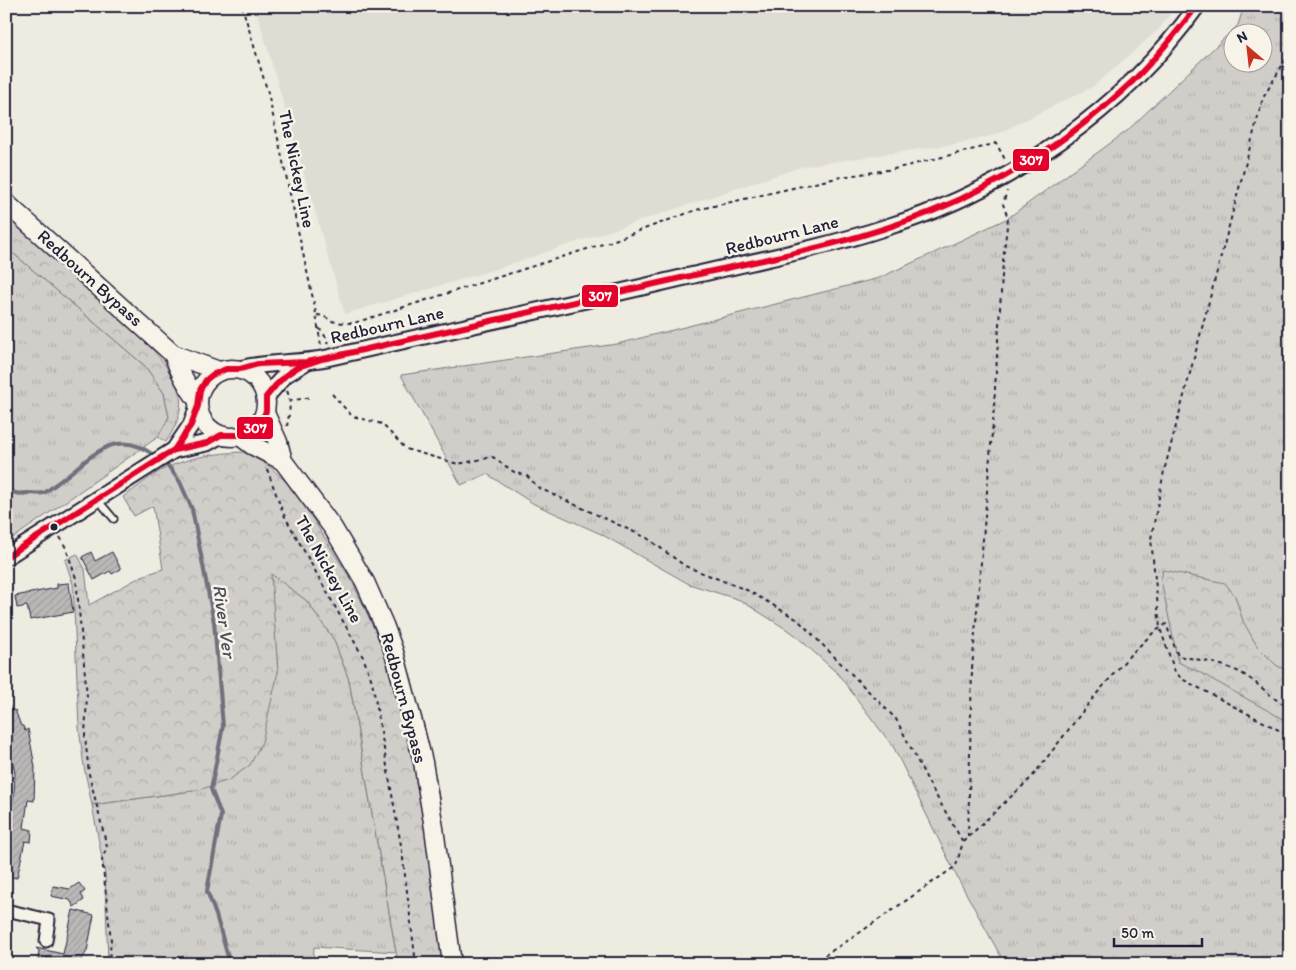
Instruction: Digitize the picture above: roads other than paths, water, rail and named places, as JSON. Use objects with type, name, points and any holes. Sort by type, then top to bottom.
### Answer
[{"type":"main road","name":"Redbourn Lane","points":[[240,369],[258,364],[306,362],[592,299],[839,241],[889,227],[932,212],[1012,173],[1073,133],[1143,71],[1168,44],[1197,6]]},
{"type":"main road","name":"Redbourn Bypass","points":[[6,203],[173,354],[219,371]]},
{"type":"main road","name":"Redbourn Bypass","points":[[173,354],[178,368],[198,403]]},
{"type":"main road","name":"Redbourn Lane","points":[[266,405],[285,375],[306,362]]},
{"type":"main road","points":[[168,453],[191,425],[200,390],[206,380],[219,371],[240,369],[256,378],[264,390],[266,405],[256,428],[240,436],[229,437],[207,427],[202,419],[198,403]]},
{"type":"main road","name":"Redbourn Bypass","points":[[266,405],[283,461],[344,546],[365,582],[394,652],[423,762],[434,828],[452,964]]},
{"type":"main road","points":[[6,557],[168,453],[207,443],[221,435]]},
{"type":"main road","name":"Redbourn Bypass","points":[[240,436],[252,445],[283,461]]},
{"type":"street","points":[[6,910],[49,920],[46,941]]},
{"type":"lane","points":[[97,498],[114,519]]},
{"type":"waterway","name":"River Ver","points":[[6,489],[17,493],[44,493],[91,456],[115,445],[127,444],[141,447],[156,457]]},
{"type":"waterway","name":"River Ver","points":[[163,462],[180,482],[192,509],[214,622],[223,726],[211,789],[221,815],[207,891],[230,964]]}]
